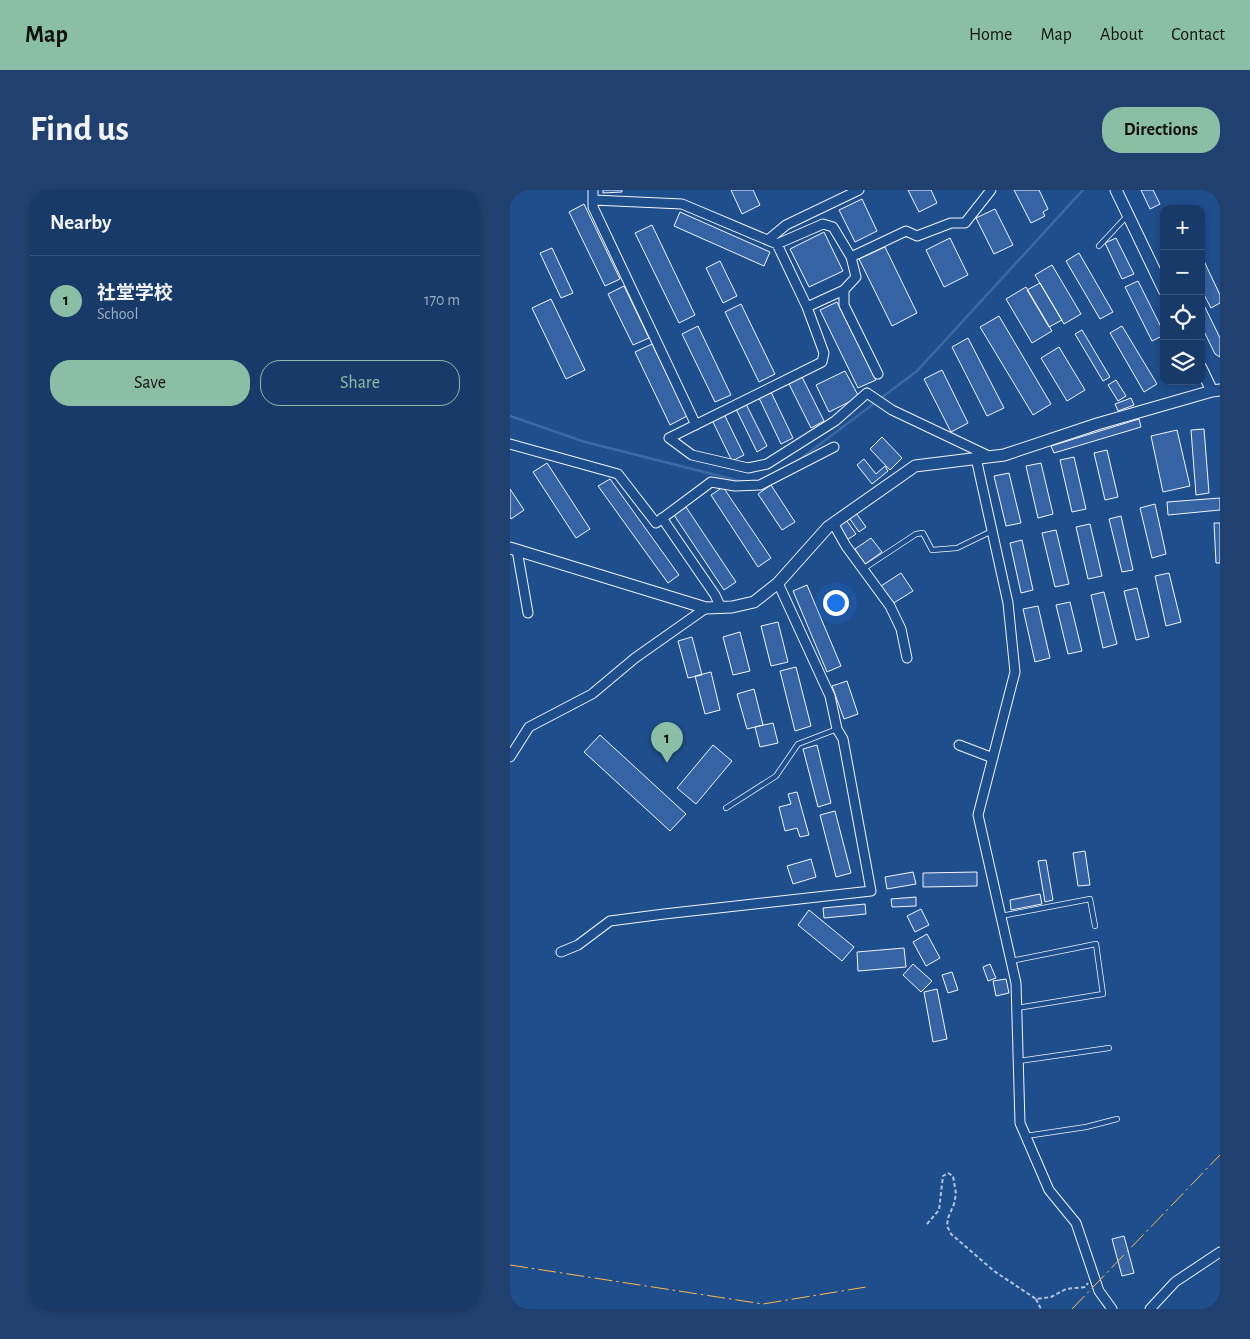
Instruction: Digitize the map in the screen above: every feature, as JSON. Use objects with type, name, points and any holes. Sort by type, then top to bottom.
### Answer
[{"type":"street","points":[[593,190],[593,207],[696,425]]},
{"type":"street","points":[[772,242],[786,225],[859,190]]},
{"type":"street","points":[[851,257],[906,230],[917,236],[951,223],[965,224],[991,190]]},
{"type":"street","points":[[1116,190],[1160,282]]},
{"type":"street","points":[[593,200],[682,204],[772,242],[807,307],[824,353],[822,362],[670,438],[692,455],[748,468],[767,464],[834,421],[867,393],[892,410],[991,457]]},
{"type":"street","points":[[772,242],[823,224],[834,226],[851,257],[856,277],[844,290],[807,307]]},
{"type":"street","points":[[844,290],[844,305],[878,374]]},
{"type":"street","points":[[513,549],[706,608],[732,607],[754,602],[778,583],[833,523],[915,466],[1004,455],[1097,424],[1216,391],[1205,374]]},
{"type":"street","points":[[510,444],[618,474],[656,523],[711,482],[735,486],[760,485],[834,447]]},
{"type":"street","points":[[976,458],[1008,604],[1015,672],[978,814],[1016,984],[1020,1123],[1048,1190],[1076,1223],[1099,1291],[1112,1309]]},
{"type":"street","points":[[662,518],[715,595],[721,608]]},
{"type":"street","points":[[833,523],[846,546],[890,606],[901,629],[907,658]]},
{"type":"street","points":[[513,549],[528,613]]},
{"type":"street","points":[[560,952],[578,944],[610,921],[871,891],[843,739],[837,729],[830,696],[778,583]]},
{"type":"street","points":[[510,757],[529,727],[592,694],[635,658],[706,608]]},
{"type":"street","points":[[959,745],[993,758]]},
{"type":"street","points":[[1150,1309],[1174,1282],[1220,1252]]},
{"type":"lane","points":[[1099,246],[1128,215]]},
{"type":"lane","points":[[863,569],[916,534],[923,533],[932,550],[956,548],[992,531]]},
{"type":"lane","points":[[726,808],[776,776],[798,744],[837,729]]},
{"type":"lane","points":[[1001,916],[1090,899],[1096,926]]},
{"type":"lane","points":[[1011,961],[1096,944],[1103,994],[1016,1008]]},
{"type":"lane","points":[[1018,1061],[1109,1048]]},
{"type":"lane","points":[[1026,1136],[1086,1127],[1117,1118]]},
{"type":"path","points":[[928,1224],[939,1210],[943,1176],[948,1174],[953,1176],[956,1194],[947,1226],[951,1234],[994,1271],[1036,1299],[1041,1309]]},
{"type":"path","points":[[1036,1299],[1051,1297],[1066,1289],[1085,1287],[1094,1276]]},
{"type":"building","points":[[603,190],[622,190],[622,192],[603,193]]},
{"type":"building","points":[[731,190],[753,190],[760,205],[742,214]]},
{"type":"building","points":[[908,190],[931,190],[937,203],[919,212]]},
{"type":"building","points":[[1014,190],[1039,190],[1048,209],[1043,212],[1045,216],[1031,223]]},
{"type":"building","points":[[1141,190],[1153,190],[1160,204],[1150,209]]},
{"type":"building","points":[[862,199],[877,231],[855,242],[839,210]]},
{"type":"building","points":[[584,204],[620,279],[605,286],[569,212]]},
{"type":"building","points":[[995,209],[1013,245],[994,254],[976,218]]},
{"type":"building","points":[[680,212],[770,252],[764,266],[674,226]]},
{"type":"building","points":[[652,225],[695,315],[679,323],[635,233]]},
{"type":"building","points":[[824,232],[843,271],[809,287],[790,249]]},
{"type":"building","points":[[950,238],[968,275],[944,287],[926,250]]},
{"type":"building","points":[[1116,238],[1134,274],[1122,279],[1105,243]]},
{"type":"building","points":[[885,247],[917,313],[892,326],[859,259]]},
{"type":"building","points":[[552,248],[573,293],[561,298],[540,253]]},
{"type":"building","points":[[1079,253],[1113,312],[1100,319],[1066,261]]},
{"type":"building","points":[[720,261],[737,296],[723,303],[706,268]]},
{"type":"building","points":[[1205,263],[1220,295],[1220,303],[1211,308],[1205,297]]},
{"type":"building","points":[[1052,265],[1081,314],[1064,324],[1035,275]]},
{"type":"building","points":[[1138,281],[1160,325],[1160,337],[1152,341],[1125,287]]},
{"type":"building","points":[[1040,283],[1062,320],[1049,327],[1027,290]]},
{"type":"building","points":[[624,286],[649,338],[633,345],[608,294]]},
{"type":"building","points":[[1026,287],[1052,331],[1032,343],[1006,299]]},
{"type":"building","points":[[551,299],[585,370],[566,379],[532,308]]},
{"type":"building","points":[[837,302],[876,380],[858,388],[820,310]]},
{"type":"building","points":[[741,304],[775,374],[759,382],[725,312]]},
{"type":"building","points":[[1205,307],[1220,338],[1220,357],[1215,354],[1205,333]]},
{"type":"building","points":[[999,316],[1051,404],[1033,415],[980,327]]},
{"type":"building","points":[[698,326],[731,395],[715,402],[682,334]]},
{"type":"building","points":[[1122,326],[1157,384],[1144,392],[1110,333]]},
{"type":"building","points":[[1082,330],[1110,377],[1103,381],[1075,334]]},
{"type":"building","points":[[968,338],[1004,408],[987,416],[952,347]]},
{"type":"building","points":[[652,344],[687,416],[670,425],[635,352]]},
{"type":"building","points":[[1059,347],[1085,390],[1067,401],[1041,358]]},
{"type":"building","points":[[942,370],[968,423],[951,432],[924,379]]},
{"type":"building","points":[[845,371],[859,397],[829,412],[816,385]]},
{"type":"building","points":[[802,377],[824,421],[811,428],[789,384]]},
{"type":"building","points":[[1116,380],[1126,396],[1118,401],[1108,385]]},
{"type":"building","points":[[771,392],[793,438],[781,444],[759,398]]},
{"type":"building","points":[[1131,398],[1134,405],[1118,411],[1115,404]]},
{"type":"building","points":[[746,404],[767,446],[757,452],[736,409]]},
{"type":"building","points":[[724,414],[744,455],[732,461],[712,420]]},
{"type":"building","points":[[1139,419],[1141,427],[1054,453],[1051,446]]},
{"type":"building","points":[[1204,429],[1209,493],[1196,495],[1191,430]]},
{"type":"building","points":[[1177,430],[1190,486],[1163,492],[1151,436]]},
{"type":"building","points":[[882,437],[902,458],[890,470],[870,449]]},
{"type":"building","points":[[1107,450],[1118,497],[1105,500],[1094,453]]},
{"type":"building","points":[[1074,457],[1086,509],[1072,512],[1060,460]]},
{"type":"building","points":[[864,459],[876,474],[885,466],[888,471],[872,484],[857,465]]},
{"type":"building","points":[[547,463],[590,529],[576,538],[533,472]]},
{"type":"building","points":[[1041,463],[1053,514],[1038,518],[1026,466]]},
{"type":"building","points":[[1009,473],[1021,523],[1006,526],[994,476]]},
{"type":"building","points":[[610,479],[679,575],[668,583],[598,486]]},
{"type":"building","points":[[771,485],[795,522],[782,530],[758,494]]},
{"type":"building","points":[[723,487],[771,558],[758,567],[711,495]]},
{"type":"building","points":[[510,489],[524,510],[511,519],[510,517]]},
{"type":"building","points":[[1220,498],[1220,510],[1168,515],[1167,502]]},
{"type":"building","points":[[1155,504],[1166,554],[1152,558],[1140,508]]},
{"type":"building","points":[[686,507],[736,582],[724,590],[674,515]]},
{"type":"building","points":[[854,510],[866,527],[859,532],[847,515]]},
{"type":"building","points":[[1121,516],[1133,570],[1122,572],[1109,519]]},
{"type":"building","points":[[844,517],[856,534],[847,540],[836,523]]},
{"type":"building","points":[[1214,523],[1220,523],[1220,563],[1216,563]]},
{"type":"building","points":[[1090,524],[1102,576],[1088,579],[1076,527]]},
{"type":"building","points":[[1056,530],[1069,584],[1055,587],[1042,533]]},
{"type":"building","points":[[871,538],[882,552],[865,564],[855,549]]},
{"type":"building","points":[[1022,540],[1033,590],[1021,593],[1010,543]]},
{"type":"building","points":[[901,573],[913,591],[892,604],[881,586]]},
{"type":"building","points":[[1169,573],[1181,622],[1166,626],[1155,576]]},
{"type":"building","points":[[807,585],[841,666],[827,672],[793,591]]},
{"type":"building","points":[[1137,588],[1149,637],[1136,640],[1124,591]]},
{"type":"building","points":[[1104,592],[1117,644],[1103,648],[1091,595]]},
{"type":"building","points":[[1070,602],[1082,651],[1068,654],[1056,605]]},
{"type":"building","points":[[1038,606],[1050,658],[1035,662],[1023,609]]},
{"type":"building","points":[[778,622],[788,662],[771,666],[761,626]]},
{"type":"building","points":[[740,632],[750,671],[733,675],[723,637]]},
{"type":"building","points":[[692,637],[702,675],[688,678],[678,641]]},
{"type":"building","points":[[796,667],[811,726],[795,731],[780,671]]},
{"type":"building","points":[[711,672],[720,710],[705,714],[695,676]]},
{"type":"building","points":[[847,681],[858,714],[844,719],[832,686]]},
{"type":"building","points":[[754,689],[763,725],[747,729],[737,694]]},
{"type":"building","points":[[773,723],[778,743],[760,747],[755,727]]},
{"type":"building","points":[[600,735],[686,814],[670,831],[584,752]]},
{"type":"building","points":[[713,745],[732,761],[696,804],[677,788]]},
{"type":"building","points":[[817,745],[831,803],[818,807],[803,749]]},
{"type":"building","points":[[797,792],[809,835],[800,837],[797,828],[785,831],[779,807],[791,804],[788,794]]},
{"type":"building","points":[[835,811],[851,873],[836,877],[820,815]]},
{"type":"building","points":[[1085,851],[1090,885],[1078,886],[1073,853]]},
{"type":"building","points":[[811,859],[816,877],[793,884],[787,866]]},
{"type":"building","points":[[1046,860],[1053,900],[1045,902],[1038,861]]},
{"type":"building","points":[[913,872],[916,884],[887,889],[885,877]]},
{"type":"building","points":[[977,872],[977,886],[923,887],[923,873]]},
{"type":"building","points":[[1040,894],[1042,904],[1011,910],[1010,900]]},
{"type":"building","points":[[916,897],[916,906],[892,907],[891,899]]},
{"type":"building","points":[[865,904],[866,914],[824,918],[823,908]]},
{"type":"building","points":[[921,909],[929,925],[915,932],[907,916]]},
{"type":"building","points":[[809,910],[854,947],[842,961],[798,925]]},
{"type":"building","points":[[927,934],[940,958],[926,966],[913,942]]},
{"type":"building","points":[[904,948],[906,967],[858,971],[857,952]]},
{"type":"building","points":[[913,964],[932,981],[921,992],[903,975]]},
{"type":"building","points":[[990,964],[996,978],[988,981],[983,967]]},
{"type":"building","points":[[952,972],[958,990],[948,993],[942,975]]},
{"type":"building","points":[[1006,979],[1009,993],[996,996],[993,981]]},
{"type":"building","points":[[937,989],[947,1039],[933,1042],[924,992]]},
{"type":"building","points":[[1124,1236],[1134,1273],[1122,1276],[1112,1239]]},
{"type":"waterway","points":[[881,398],[917,371],[1083,190]]},
{"type":"waterway","points":[[795,463],[876,402]]},
{"type":"waterway","points":[[510,416],[585,442],[744,482]]},
{"type":"power","points":[[1072,1309],[1220,1155]]},
{"type":"power","points":[[510,1265],[763,1304],[866,1287]]},
{"type":"place","name":"社堂学校","points":[[667,763]]}]
